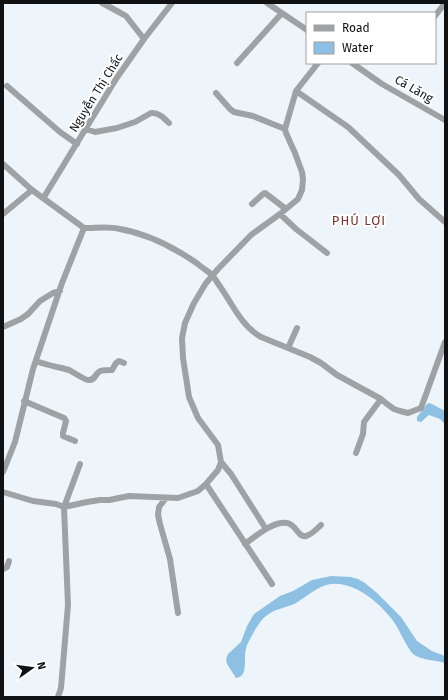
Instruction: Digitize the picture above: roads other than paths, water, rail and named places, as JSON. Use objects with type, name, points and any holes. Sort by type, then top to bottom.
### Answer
[{"type":"street","points":[[102,3],[126,16],[144,39]]},
{"type":"street","name":"Nguyễn Thị Chấc","points":[[44,197],[116,79],[172,3]]},
{"type":"street","points":[[267,3],[306,29]]},
{"type":"street","points":[[436,15],[445,3]]},
{"type":"street","points":[[237,63],[282,13]]},
{"type":"street","points":[[266,529],[231,474],[221,462],[218,446],[198,418],[188,397],[182,338],[185,322],[194,303],[212,275],[251,235],[298,199],[302,190],[303,179],[299,164],[285,129],[296,91],[317,64]]},
{"type":"street","name":"Cá Lăng","points":[[353,64],[382,84],[445,120]]},
{"type":"street","points":[[7,86],[60,132],[77,144]]},
{"type":"street","points":[[296,91],[348,127],[399,175],[419,199],[445,222]]},
{"type":"street","points":[[216,93],[234,112],[253,116],[285,129]]},
{"type":"street","points":[[86,129],[95,132],[117,128],[135,122],[151,113],[159,115],[169,123]]},
{"type":"street","points":[[3,164],[32,190],[44,197],[84,228],[119,228],[138,233],[150,237],[186,257],[212,275],[237,314],[255,333],[261,337],[310,357],[337,375],[400,411],[408,413],[421,408],[445,342]]},
{"type":"street","points":[[3,214],[32,190]]},
{"type":"street","points":[[252,204],[265,193],[286,208]]},
{"type":"street","points":[[280,214],[296,229],[327,253]]},
{"type":"street","points":[[3,472],[15,442],[24,401],[36,361],[84,228]]},
{"type":"street","points":[[3,327],[21,319],[40,301],[53,293],[60,291]]},
{"type":"street","points":[[288,348],[297,328]]},
{"type":"street","points":[[36,361],[68,370],[82,376],[86,380],[95,378],[100,371],[112,370],[119,360],[124,363]]},
{"type":"street","points":[[356,453],[363,434],[364,422],[380,399]]},
{"type":"street","points":[[24,401],[64,418],[66,421],[63,436],[75,441]]},
{"type":"street","points":[[3,492],[33,501],[56,504],[64,507],[129,496],[178,498],[198,491],[218,470],[221,462]]},
{"type":"street","points":[[58,697],[61,688],[68,605],[64,507],[80,464]]},
{"type":"street","points":[[206,484],[272,584]]},
{"type":"street","points":[[166,498],[159,507],[158,514],[170,559],[178,614]]},
{"type":"street","points":[[245,544],[274,525],[287,522],[292,524],[304,537],[322,526]]},
{"type":"street","points":[[3,569],[9,561]]},
{"type":"water","points":[[429,403],[445,411],[445,424],[440,419],[429,415],[421,422],[417,421],[417,417]]},
{"type":"water","points":[[331,576],[351,577],[365,583],[401,617],[417,641],[432,651],[445,656],[445,663],[424,659],[413,654],[396,625],[375,601],[356,589],[346,585],[336,584],[326,585],[294,604],[272,612],[265,617],[256,628],[247,644],[244,671],[240,677],[236,678],[227,664],[226,659],[228,654],[241,642],[247,626],[254,614],[280,596],[293,591],[312,580]]},
{"type":"district","name":"PHÚ LỢI","points":[[359,220]]}]
